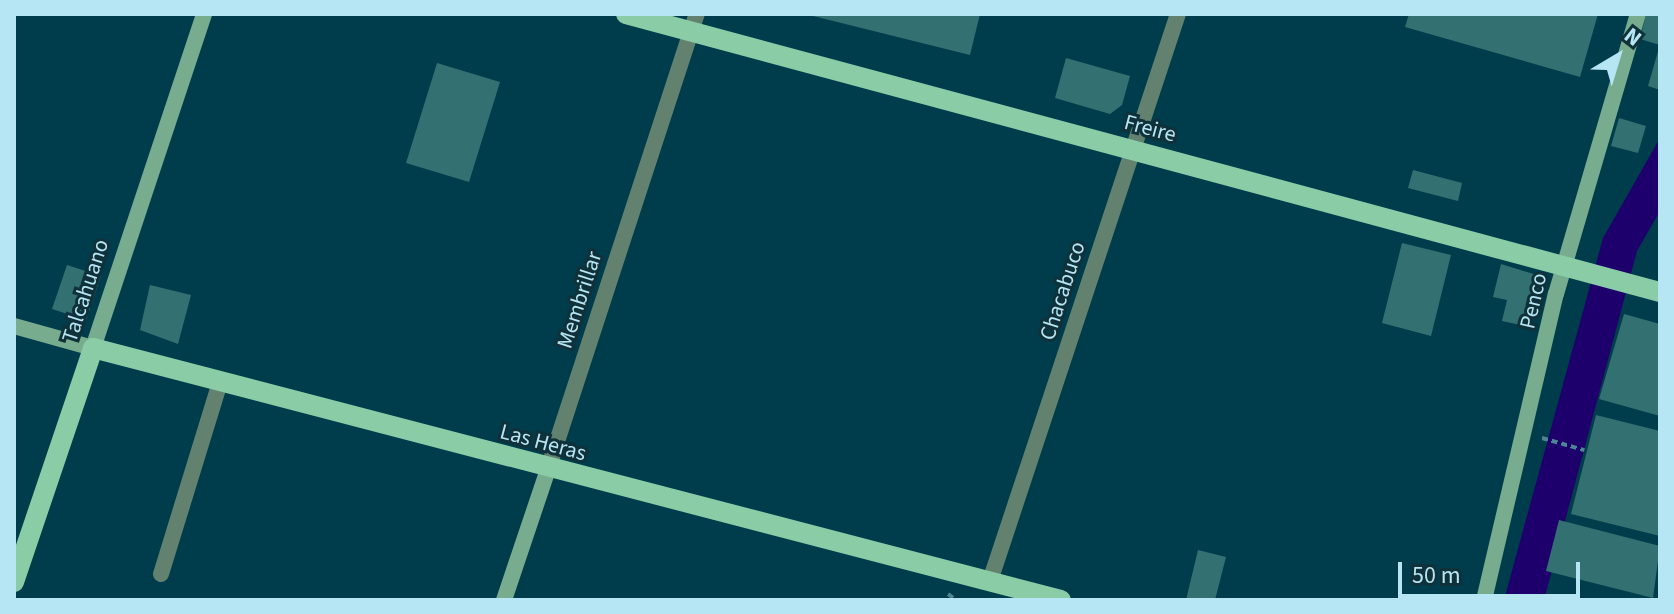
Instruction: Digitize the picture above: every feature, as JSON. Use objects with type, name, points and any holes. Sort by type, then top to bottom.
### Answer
[{"type":"main road","name":"Talcahuano","points":[[14,582],[204,14]]},
{"type":"main road","name":"Freire","points":[[626,14],[694,23],[1133,150],[1660,292]]},
{"type":"main road","name":"Penco","points":[[1484,600],[1528,434],[1564,267],[1638,14]]},
{"type":"main road","name":"Las Heras","points":[[14,326],[548,469],[1061,600]]},
{"type":"main road","name":"Membrillar","points":[[504,600],[548,469]]},
{"type":"street","name":"Chacabuco","points":[[990,581],[1178,14]]},
{"type":"street","name":"Membrillar","points":[[548,469],[694,23]]},
{"type":"street","points":[[161,574],[220,382]]},
{"type":"path","points":[[1528,434],[1584,450]]},
{"type":"shaded area","points":[[1660,138],[1660,211],[1637,251],[1544,600],[1504,600],[1603,238]]},
{"type":"building","points":[[805,14],[980,14],[970,55]]},
{"type":"building","points":[[1409,14],[1598,14],[1580,77],[1405,27]]},
{"type":"building","points":[[1646,14],[1660,14],[1660,45],[1640,39]]},
{"type":"building","points":[[1660,48],[1660,90],[1648,86]]},
{"type":"building","points":[[1066,58],[1130,76],[1122,105],[1110,114],[1055,98]]},
{"type":"building","points":[[437,63],[500,82],[469,182],[406,163]]},
{"type":"building","points":[[1619,118],[1646,126],[1638,153],[1611,146]]},
{"type":"building","points":[[1413,170],[1462,183],[1458,201],[1408,188]]},
{"type":"building","points":[[1402,243],[1451,255],[1431,336],[1382,323]]},
{"type":"building","points":[[1501,264],[1540,276],[1530,327],[1502,321],[1507,300],[1493,297]]},
{"type":"building","points":[[67,265],[101,276],[86,320],[52,309]]},
{"type":"building","points":[[150,285],[191,295],[178,344],[140,330]]},
{"type":"building","points":[[1624,314],[1660,324],[1660,416],[1599,399]]},
{"type":"building","points":[[1596,415],[1660,431],[1660,536],[1571,514]]},
{"type":"building","points":[[1559,520],[1660,546],[1653,598],[1546,571]]},
{"type":"building","points":[[1198,550],[1226,557],[1215,600],[1186,600]]}]
